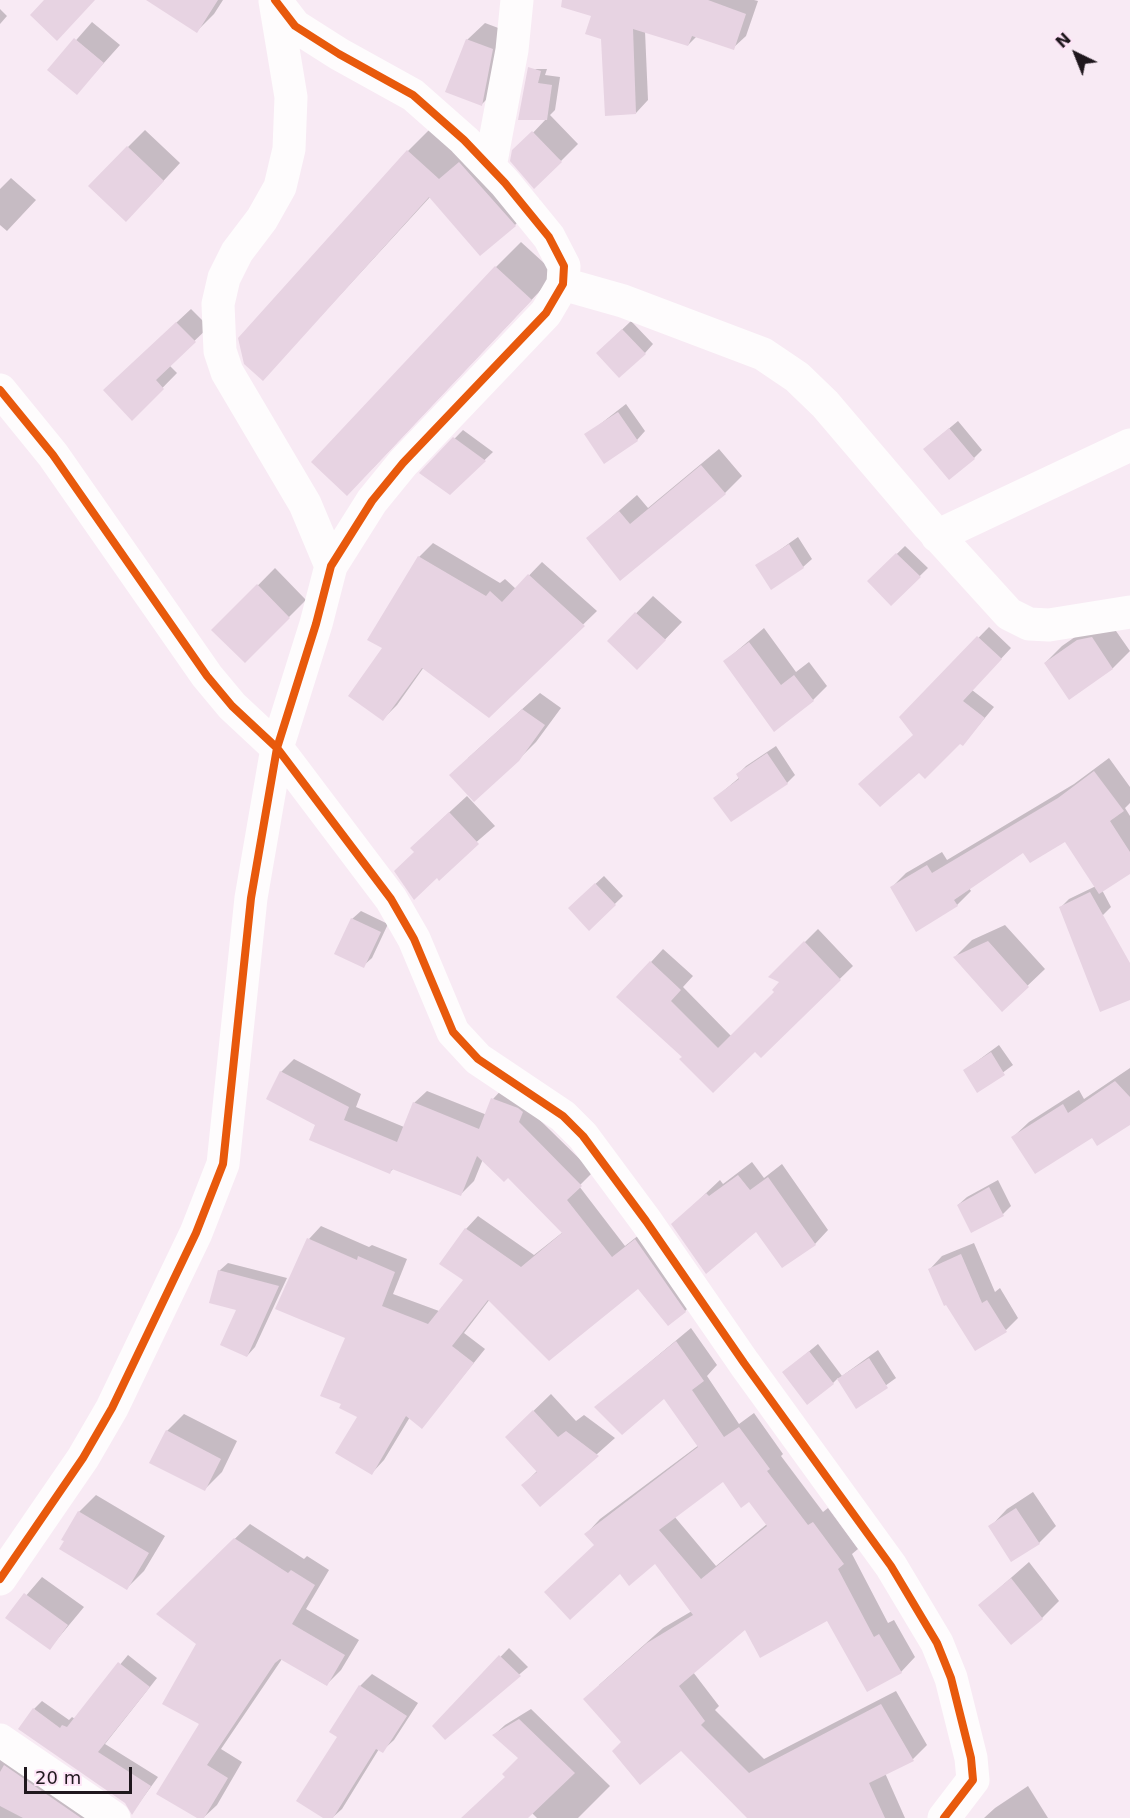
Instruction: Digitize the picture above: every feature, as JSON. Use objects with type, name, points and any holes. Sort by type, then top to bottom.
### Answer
[{"type":"street","points":[[490,167],[512,50],[517,0]]},
{"type":"street","points":[[0,1580],[83,1458],[112,1408],[196,1233],[223,1164],[251,898],[277,748],[316,624],[331,566],[372,501],[403,463],[546,313],[563,284],[564,266],[549,237],[464,140],[413,95],[339,54],[295,26],[275,1]]},
{"type":"street","points":[[275,1],[291,97],[289,149],[280,188],[262,219],[237,252],[224,278],[218,304],[220,351],[227,372],[305,504],[331,566]]},
{"type":"street","points":[[563,284],[623,301],[763,354],[797,376],[825,404],[937,536],[1009,614],[1029,624],[1049,626],[1130,612]]},
{"type":"street","points":[[0,390],[53,455],[207,676],[232,706],[277,748],[390,899],[414,939],[453,1032],[478,1059],[563,1116],[583,1136],[891,1566],[940,1652],[951,1678],[971,1758],[973,1780],[944,1818]]},
{"type":"street","points":[[937,536],[1130,445]]},
{"type":"street","points":[[0,1740],[114,1818]]},
{"type":"building","points":[[44,0],[95,0],[57,41],[30,15]]},
{"type":"building","points":[[146,0],[218,0],[197,33]]},
{"type":"building","points":[[562,0],[708,0],[746,14],[734,50],[692,36],[688,46],[633,29],[636,114],[605,116],[601,39],[585,34],[591,16],[561,7]]},
{"type":"building","points":[[74,38],[104,63],[77,95],[47,70]]},
{"type":"building","points":[[466,39],[493,49],[482,106],[445,92]]},
{"type":"building","points":[[528,67],[541,71],[538,83],[552,85],[547,120],[518,120]]},
{"type":"building","points":[[532,131],[562,162],[534,189],[510,161],[512,150]]},
{"type":"building","points":[[127,146],[164,181],[126,222],[88,186]]},
{"type":"building","points":[[407,150],[439,179],[459,162],[516,226],[480,256],[429,197],[263,381],[244,364],[238,338]]},
{"type":"building","points":[[495,266],[532,300],[347,496],[311,462]]},
{"type":"building","points":[[176,322],[196,342],[156,380],[164,389],[132,421],[103,390]]},
{"type":"building","points":[[622,329],[646,354],[619,378],[596,353]]},
{"type":"building","points":[[618,412],[638,441],[604,464],[584,434]]},
{"type":"building","points":[[949,428],[975,459],[949,480],[923,449]]},
{"type":"building","points":[[453,437],[486,461],[450,495],[419,473]]},
{"type":"building","points":[[701,465],[726,494],[620,581],[586,538],[619,511],[630,524]]},
{"type":"building","points":[[789,544],[804,568],[771,590],[755,565]]},
{"type":"building","points":[[896,553],[921,577],[891,606],[867,581]]},
{"type":"building","points":[[418,556],[486,596],[490,591],[502,602],[528,574],[585,626],[489,718],[422,668],[383,721],[348,696],[382,648],[367,640]]},
{"type":"building","points":[[257,584],[290,618],[245,663],[211,630]]},
{"type":"building","points":[[635,612],[666,640],[637,670],[607,641]]},
{"type":"building","points":[[977,636],[1002,659],[963,701],[985,718],[963,746],[960,744],[925,779],[919,773],[880,807],[858,784],[913,735],[899,717]]},
{"type":"building","points":[[1092,637],[1113,669],[1069,700],[1044,663],[1077,640]]},
{"type":"building","points":[[749,642],[781,685],[794,675],[814,701],[774,732],[723,661]]},
{"type":"building","points":[[522,709],[545,725],[519,761],[474,802],[449,775]]},
{"type":"building","points":[[767,753],[788,784],[731,822],[713,798],[739,779],[736,774]]},
{"type":"building","points":[[1094,771],[1124,811],[1110,821],[1130,852],[1130,874],[1099,894],[1065,842],[1030,863],[1023,853],[954,900],[958,906],[916,932],[890,887],[927,865],[932,873],[1058,798]]},
{"type":"building","points":[[449,812],[479,844],[439,881],[437,878],[414,900],[394,871],[414,852],[410,848]]},
{"type":"building","points":[[595,883],[616,905],[589,931],[568,908]]},
{"type":"building","points":[[1090,892],[1130,963],[1130,1000],[1100,1012],[1059,907]]},
{"type":"building","points":[[351,918],[381,932],[364,968],[334,954]]},
{"type":"building","points":[[804,941],[841,980],[761,1058],[755,1052],[713,1093],[679,1059],[682,1057],[616,997],[650,961],[681,990],[671,1001],[718,1048],[774,992],[772,990],[779,982],[768,977]]},
{"type":"building","points":[[988,941],[1029,987],[1002,1012],[953,957]]},
{"type":"building","points":[[991,1052],[1005,1075],[977,1093],[963,1070]]},
{"type":"building","points":[[280,1071],[349,1107],[344,1120],[397,1142],[413,1102],[479,1129],[491,1098],[518,1108],[523,1112],[519,1122],[582,1186],[567,1200],[612,1257],[635,1239],[686,1312],[668,1326],[638,1289],[549,1361],[488,1300],[452,1346],[474,1363],[422,1429],[406,1416],[372,1475],[335,1453],[357,1417],[339,1408],[341,1404],[320,1396],[345,1338],[275,1309],[307,1238],[357,1260],[358,1256],[395,1272],[382,1306],[428,1324],[463,1280],[439,1264],[465,1228],[521,1267],[562,1233],[508,1178],[504,1182],[477,1156],[461,1196],[392,1169],[390,1174],[309,1140],[315,1125],[266,1099]]},
{"type":"building","points":[[1115,1081],[1130,1097],[1130,1125],[1097,1146],[1092,1138],[1035,1174],[1011,1137],[1063,1104],[1068,1113]]},
{"type":"building","points":[[738,1175],[750,1190],[768,1177],[816,1245],[782,1268],[756,1232],[706,1274],[671,1224],[706,1193],[709,1196]]},
{"type":"building","points":[[989,1187],[1004,1216],[971,1233],[957,1205]]},
{"type":"building","points":[[961,1254],[982,1303],[987,1300],[1007,1332],[975,1351],[946,1305],[944,1306],[928,1269]]},
{"type":"building","points":[[218,1270],[279,1286],[247,1357],[220,1345],[236,1310],[209,1303]]},
{"type":"building","points":[[676,1341],[704,1381],[692,1390],[724,1437],[739,1427],[770,1469],[767,1471],[808,1525],[813,1522],[844,1564],[838,1569],[874,1637],[879,1634],[902,1673],[867,1692],[827,1621],[760,1658],[745,1630],[679,1686],[705,1721],[701,1725],[749,1773],[881,1704],[914,1761],[869,1783],[885,1818],[747,1818],[681,1751],[640,1785],[612,1751],[621,1742],[583,1699],[647,1643],[693,1615],[655,1564],[629,1586],[620,1574],[570,1620],[544,1592],[594,1545],[584,1534],[698,1447],[664,1399],[622,1435],[594,1407]],"holes":[[[723,1482],[741,1508],[749,1502],[767,1526],[701,1579],[659,1530]]]},
{"type":"building","points":[[809,1351],[834,1384],[807,1405],[782,1372]]},
{"type":"building","points":[[869,1358],[888,1388],[856,1409],[837,1379]]},
{"type":"building","points":[[533,1410],[558,1437],[566,1431],[599,1456],[540,1507],[521,1485],[537,1472],[505,1437]]},
{"type":"building","points":[[166,1430],[221,1459],[205,1491],[149,1463]]},
{"type":"building","points":[[1016,1508],[1040,1544],[1011,1562],[988,1526]]},
{"type":"building","points":[[78,1511],[149,1553],[127,1590],[59,1549],[64,1541],[61,1540]]},
{"type":"building","points":[[234,1538],[288,1573],[291,1570],[315,1585],[292,1624],[345,1655],[327,1686],[280,1659],[275,1663],[207,1765],[228,1778],[204,1818],[197,1818],[156,1794],[199,1724],[162,1704],[196,1644],[156,1614]]},
{"type":"building","points":[[1011,1578],[1043,1619],[1011,1645],[978,1605]]},
{"type":"building","points":[[24,1593],[68,1625],[50,1650],[5,1618]]},
{"type":"building","points":[[499,1655],[521,1676],[445,1740],[432,1726]]},
{"type":"building","points":[[118,1662],[150,1687],[98,1752],[151,1786],[132,1815],[125,1803],[18,1729],[33,1708],[60,1728],[62,1725],[67,1727]]},
{"type":"building","points":[[359,1685],[407,1716],[383,1753],[376,1749],[333,1818],[323,1818],[296,1801],[337,1737],[329,1732]]},
{"type":"building","points":[[519,1719],[575,1773],[528,1818],[461,1818],[505,1777],[502,1774],[518,1758],[492,1735]]},
{"type":"building","points":[[4,1765],[81,1818],[23,1818],[0,1806],[0,1772]]},
{"type":"cycle path","points":[[0,1579],[83,1458],[112,1408],[196,1233],[223,1164],[251,898],[277,748],[316,624],[331,566],[372,501],[403,463],[546,313],[563,284],[564,266],[549,237],[505,183],[464,140],[413,95],[339,54],[295,26],[275,0]]},
{"type":"cycle path","points":[[0,390],[53,455],[207,676],[232,706],[277,748],[391,899],[414,939],[453,1032],[478,1059],[563,1116],[583,1136],[891,1566],[937,1643],[951,1678],[971,1758],[973,1780],[944,1818]]}]
